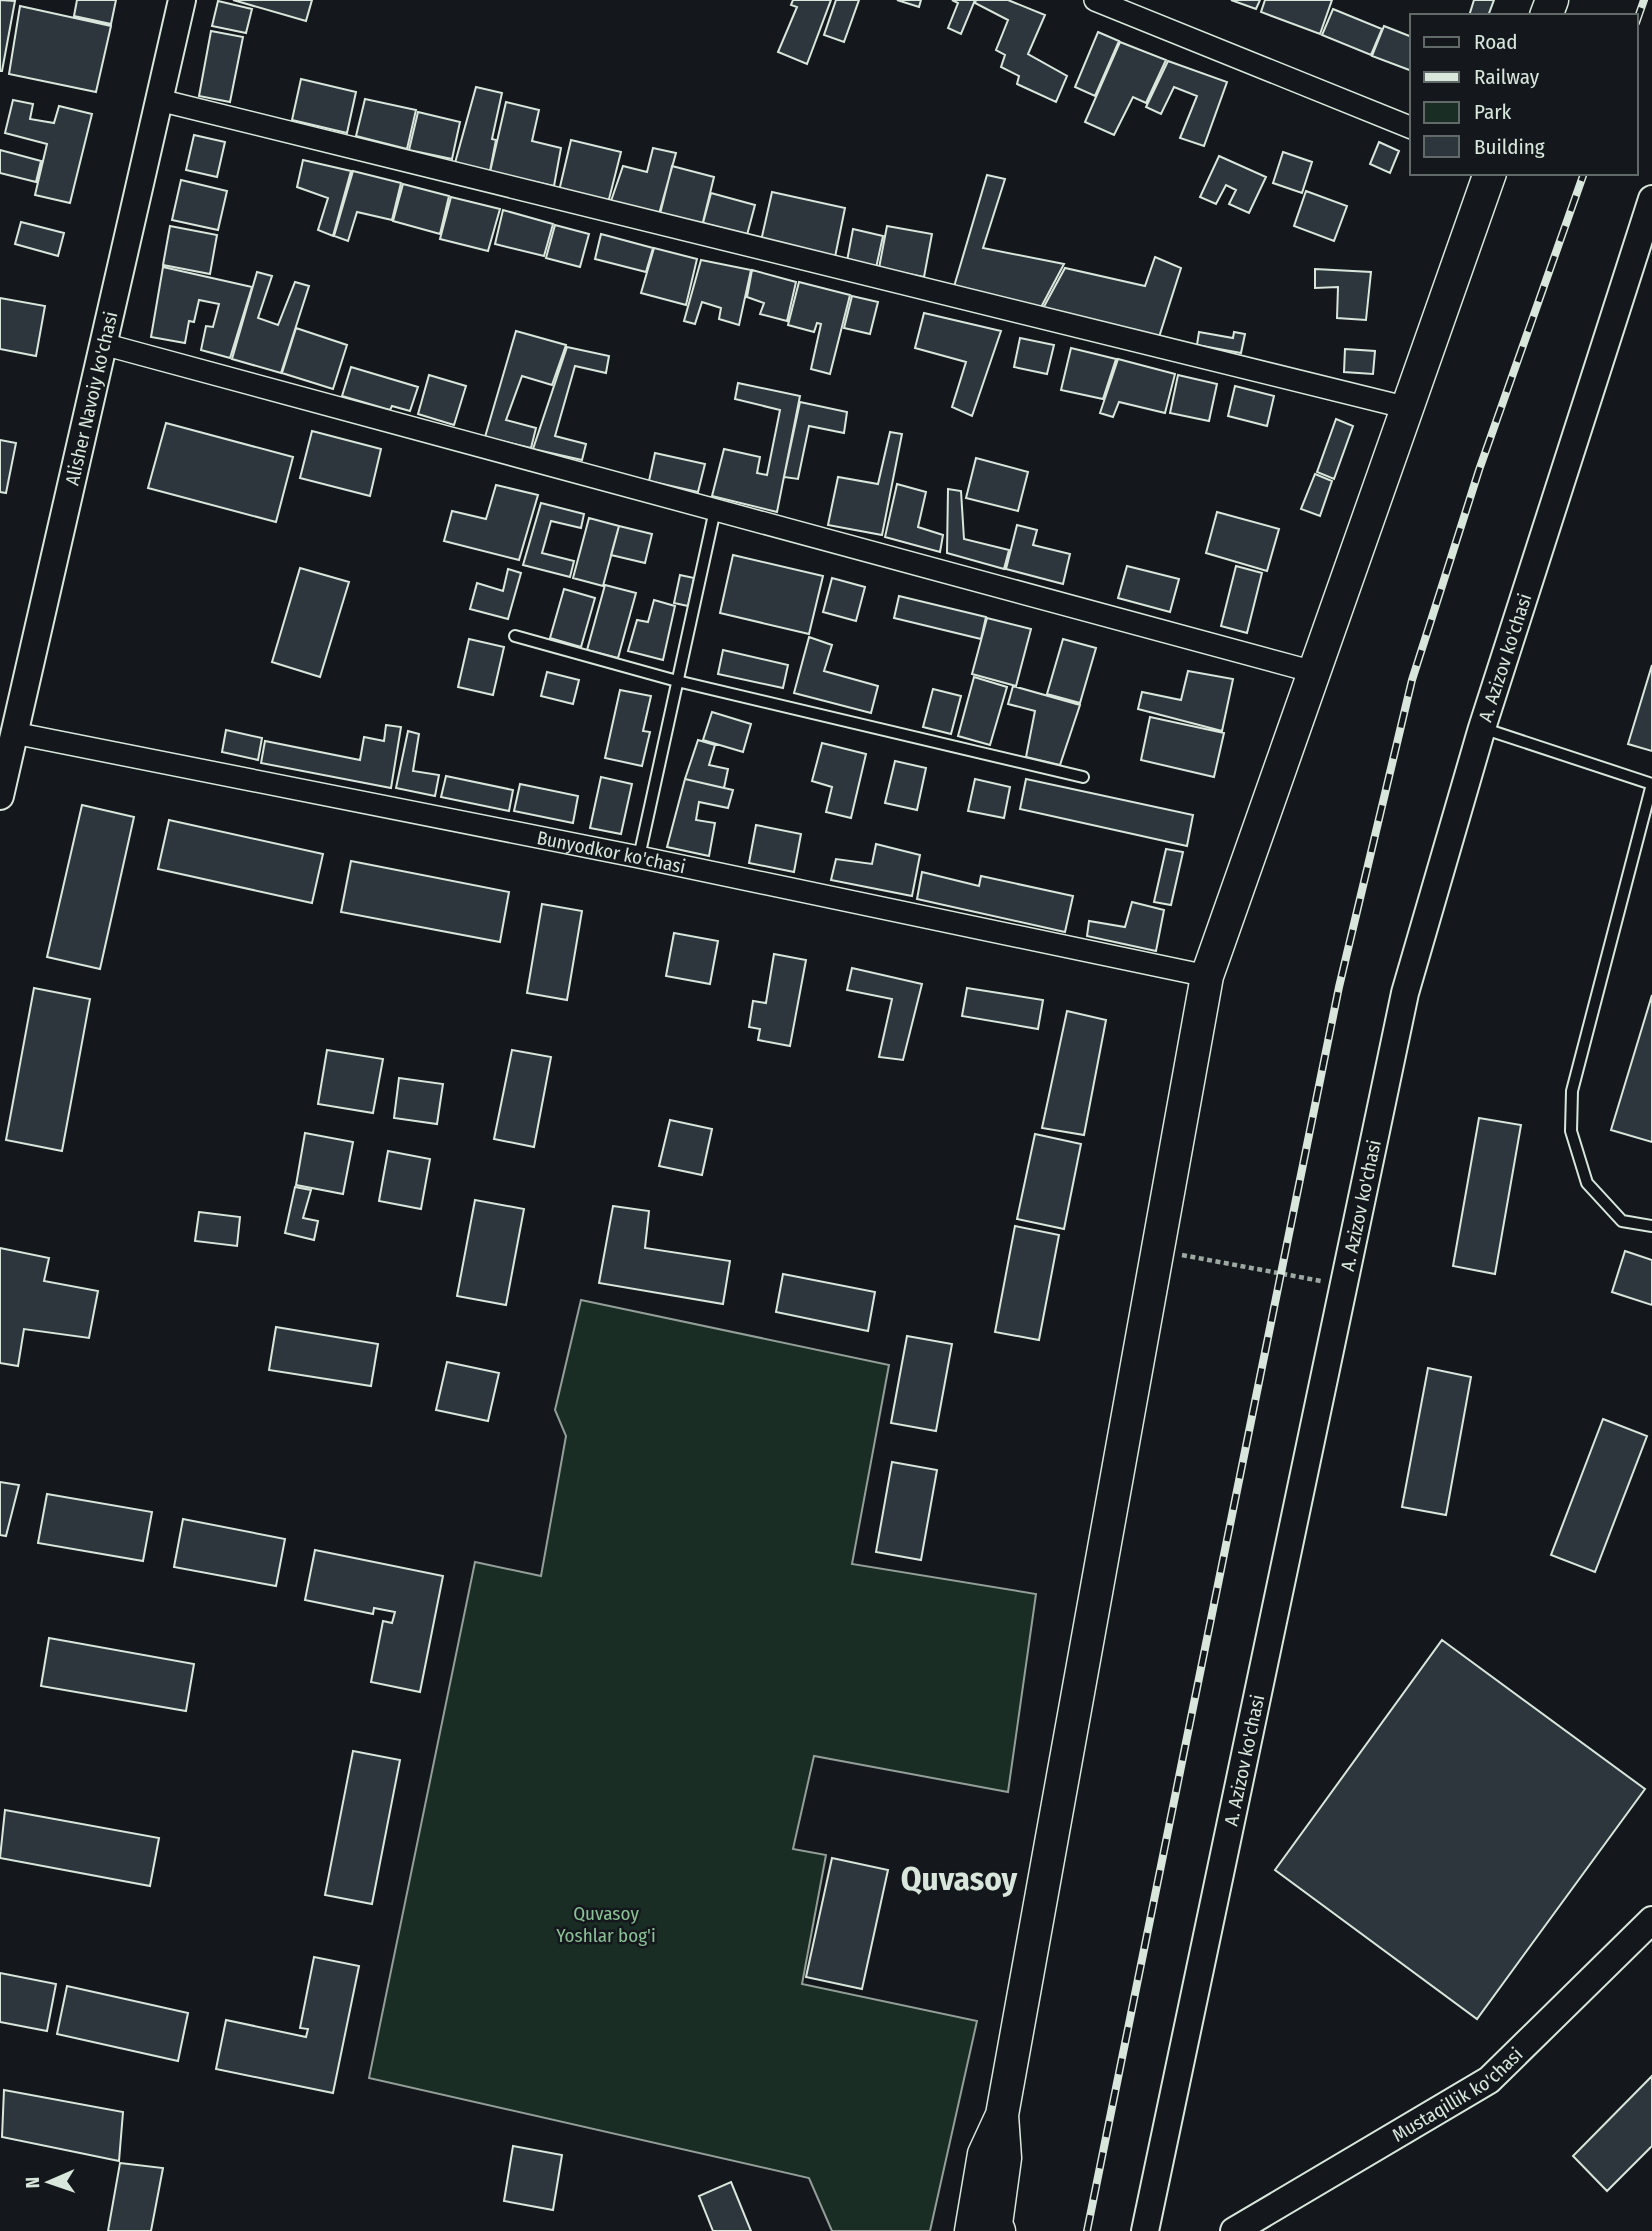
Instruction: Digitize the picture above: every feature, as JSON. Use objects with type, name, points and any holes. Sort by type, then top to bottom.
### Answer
[{"type":"main road","points":[[999,2231],[996,2224],[1005,2158],[1002,2115],[1207,976],[1489,175]]},
{"type":"main road","points":[[971,2231],[984,2154],[1002,2115]]},
{"type":"street","name":"Alisher Navoiy ko'chasi","points":[[0,796],[182,0]]},
{"type":"street","points":[[1095,0],[1410,127]]},
{"type":"street","points":[[159,100],[1408,408]]},
{"type":"street","name":"A. Azizov ko'chasi","points":[[1145,2231],[1405,993],[1482,728],[1652,199]]},
{"type":"street","points":[[103,344],[1314,672]]},
{"type":"street","name":"Bunyodkor ko'chasi","points":[[14,733],[639,857],[1207,976]]},
{"type":"street","name":"Mustaqillik ko'chasi","points":[[1234,2231],[1489,2080],[1652,1920]]},
{"type":"lane","points":[[639,857],[715,510]]},
{"type":"lane","points":[[515,636],[677,681],[1083,777]]},
{"type":"lane","points":[[1482,728],[1652,784],[1572,1091],[1571,1131],[1587,1183],[1622,1221],[1652,1226]]},
{"type":"path","points":[[1157,1250],[1343,1286]]},
{"type":"green space","name":"Quvasoy Yoshlar bog'i","points":[[581,1300],[889,1365],[852,1564],[1036,1594],[1008,1792],[814,1756],[793,1849],[826,1855],[802,1984],[977,2021],[930,2231],[832,2231],[809,2178],[369,2078],[475,1562],[541,1576],[566,1436],[555,1410]]},
{"type":"building","points":[[0,0],[15,1],[2,71],[0,71]]},
{"type":"building","points":[[77,0],[116,0],[111,24],[74,16]]},
{"type":"building","points":[[233,0],[312,0],[306,21]]},
{"type":"building","points":[[793,0],[831,0],[807,64],[778,52],[797,7],[791,5]]},
{"type":"building","points":[[836,0],[859,0],[844,42],[824,35]]},
{"type":"building","points":[[897,0],[921,0],[919,7]]},
{"type":"building","points":[[952,0],[975,0],[961,34],[948,28],[958,3]]},
{"type":"building","points":[[976,0],[1008,0],[1045,15],[1028,54],[1067,76],[1056,102],[1017,84],[1019,76],[1001,67],[1005,55],[996,50],[1008,20],[975,3]]},
{"type":"building","points":[[1231,0],[1260,0],[1256,9]]},
{"type":"building","points":[[1265,0],[1332,0],[1320,34],[1261,12]]},
{"type":"building","points":[[1474,0],[1494,0],[1489,14],[1470,14]]},
{"type":"building","points":[[218,1],[252,9],[246,33],[212,26]]},
{"type":"building","points":[[20,6],[111,26],[96,92],[9,74]]},
{"type":"building","points":[[1333,9],[1382,29],[1371,55],[1322,35]]},
{"type":"building","points":[[1384,26],[1410,36],[1410,70],[1372,56]]},
{"type":"building","points":[[211,31],[243,37],[230,102],[199,96]]},
{"type":"building","points":[[1098,32],[1119,41],[1095,96],[1075,87]]},
{"type":"building","points":[[1120,42],[1166,60],[1146,103],[1133,97],[1114,135],[1085,122]]},
{"type":"building","points":[[1168,61],[1227,82],[1204,146],[1180,138],[1197,96],[1174,87],[1161,114],[1146,107]]},
{"type":"building","points":[[301,79],[356,92],[347,133],[292,120]]},
{"type":"building","points":[[476,87],[502,93],[492,139],[496,140],[490,171],[455,163]]},
{"type":"building","points":[[365,99],[416,110],[407,149],[356,136]]},
{"type":"building","points":[[13,100],[33,104],[30,119],[54,123],[59,106],[92,114],[70,203],[35,195],[47,144],[5,133]]},
{"type":"building","points":[[506,102],[539,110],[532,141],[561,148],[554,186],[490,172]]},
{"type":"building","points":[[418,112],[460,122],[452,159],[409,150]]},
{"type":"building","points":[[194,135],[225,142],[217,177],[186,170]]},
{"type":"building","points":[[571,140],[621,152],[608,203],[559,191]]},
{"type":"building","points":[[1379,142],[1399,151],[1390,173],[1370,164]]},
{"type":"building","points":[[653,148],[676,153],[659,214],[611,201],[623,166],[647,172]]},
{"type":"building","points":[[0,150],[41,161],[36,182],[0,173]]},
{"type":"building","points":[[1283,152],[1312,162],[1302,193],[1273,183]]},
{"type":"building","points":[[1219,156],[1266,177],[1249,213],[1229,204],[1236,190],[1226,185],[1216,204],[1200,197]]},
{"type":"building","points":[[303,160],[351,171],[333,236],[318,230],[328,198],[297,187]]},
{"type":"building","points":[[672,166],[714,177],[702,226],[660,214]]},
{"type":"building","points":[[353,171],[401,183],[392,220],[357,212],[348,241],[334,236]]},
{"type":"building","points":[[987,175],[1005,179],[983,248],[1064,264],[1039,311],[953,290]]},
{"type":"building","points":[[181,180],[227,191],[218,230],[172,220]]},
{"type":"building","points":[[403,184],[449,196],[440,234],[393,221]]},
{"type":"building","points":[[1306,191],[1347,206],[1334,241],[1294,226]]},
{"type":"building","points":[[772,192],[845,208],[835,257],[761,241]]},
{"type":"building","points":[[711,193],[755,205],[747,235],[703,223]]},
{"type":"building","points":[[451,197],[500,209],[488,251],[440,239]]},
{"type":"building","points":[[503,210],[553,224],[544,256],[495,244]]},
{"type":"building","points":[[21,222],[64,233],[58,256],[15,244]]},
{"type":"building","points":[[555,225],[589,234],[580,267],[546,258]]},
{"type":"building","points":[[170,226],[217,235],[210,274],[163,265]]},
{"type":"building","points":[[887,226],[932,234],[924,277],[879,268]]},
{"type":"building","points":[[853,229],[883,236],[876,268],[847,261]]},
{"type":"building","points":[[601,234],[653,248],[646,272],[595,259]]},
{"type":"building","points":[[654,248],[697,259],[686,305],[641,293]]},
{"type":"building","points":[[1155,257],[1181,268],[1159,337],[1041,312],[1065,268],[1145,286]]},
{"type":"building","points":[[701,260],[751,270],[739,325],[719,319],[721,308],[702,302],[695,324],[684,321]]},
{"type":"building","points":[[163,267],[252,287],[230,358],[201,350],[206,326],[213,327],[219,304],[199,300],[194,322],[189,321],[185,343],[151,337]]},
{"type":"building","points":[[1315,269],[1371,272],[1366,320],[1337,318],[1338,287],[1315,288]]},
{"type":"building","points":[[752,270],[796,282],[787,321],[760,314],[764,303],[747,297]]},
{"type":"building","points":[[257,272],[272,276],[258,318],[278,325],[295,282],[309,286],[281,373],[232,359]]},
{"type":"building","points":[[799,282],[850,295],[830,374],[811,369],[821,324],[817,323],[814,332],[788,325]]},
{"type":"building","points":[[852,296],[878,302],[870,334],[844,328]]},
{"type":"building","points":[[0,298],[45,306],[36,356],[0,349]]},
{"type":"building","points":[[924,313],[1001,331],[972,416],[952,407],[966,362],[915,348]]},
{"type":"building","points":[[296,328],[347,345],[333,389],[282,373]]},
{"type":"building","points":[[516,331],[566,345],[552,385],[522,376],[506,420],[536,428],[531,448],[485,437]]},
{"type":"building","points":[[1199,332],[1233,338],[1234,332],[1245,334],[1241,353],[1197,345]]},
{"type":"building","points":[[1020,338],[1054,345],[1047,374],[1014,367]]},
{"type":"building","points":[[567,347],[609,356],[606,373],[575,366],[555,436],[586,444],[582,460],[533,449]]},
{"type":"building","points":[[1071,348],[1116,359],[1103,399],[1061,390]]},
{"type":"building","points":[[1345,349],[1375,351],[1373,374],[1344,372]]},
{"type":"building","points":[[1118,359],[1175,374],[1165,413],[1119,402],[1113,417],[1100,413]]},
{"type":"building","points":[[351,367],[418,387],[410,411],[392,406],[390,410],[342,396]]},
{"type":"building","points":[[429,375],[466,386],[454,425],[418,414]]},
{"type":"building","points":[[1178,375],[1217,384],[1209,421],[1170,413]]},
{"type":"building","points":[[738,383],[800,396],[777,512],[712,496],[724,449],[760,457],[757,473],[767,475],[780,410],[735,399]]},
{"type":"building","points":[[1235,386],[1274,396],[1267,426],[1228,416]]},
{"type":"building","points":[[800,402],[847,412],[844,433],[809,426],[798,479],[784,477]]},
{"type":"building","points":[[1336,419],[1353,426],[1334,479],[1317,472]]},
{"type":"building","points":[[166,423],[293,457],[276,522],[148,488]]},
{"type":"building","points":[[312,431],[381,449],[370,496],[300,478]]},
{"type":"building","points":[[890,432],[902,434],[882,535],[828,525],[838,477],[878,484]]},
{"type":"building","points":[[0,440],[16,443],[6,493],[0,492]]},
{"type":"building","points":[[655,453],[705,464],[698,492],[649,481]]},
{"type":"building","points":[[976,458],[1028,472],[1018,511],[966,498]]},
{"type":"building","points":[[1315,474],[1332,481],[1320,516],[1301,509]]},
{"type":"building","points":[[897,484],[926,492],[918,527],[943,535],[940,552],[885,537]]},
{"type":"building","points":[[496,485],[538,495],[519,560],[444,541],[452,511],[486,519]]},
{"type":"building","points":[[948,489],[961,491],[964,539],[1009,550],[1004,569],[947,553]]},
{"type":"building","points":[[541,503],[584,514],[581,528],[551,521],[542,553],[574,561],[570,577],[523,565]]},
{"type":"building","points":[[1217,512],[1279,529],[1267,571],[1206,553]]},
{"type":"building","points":[[589,518],[619,526],[603,586],[573,578]]},
{"type":"building","points":[[1017,525],[1037,530],[1033,545],[1070,554],[1063,584],[1006,569]]},
{"type":"building","points":[[619,526],[652,534],[645,563],[611,555]]},
{"type":"building","points":[[733,555],[823,576],[809,634],[720,613]]},
{"type":"building","points":[[1127,566],[1179,579],[1170,612],[1118,598]]},
{"type":"building","points":[[1236,566],[1262,573],[1247,633],[1221,626]]},
{"type":"building","points":[[300,568],[349,582],[320,677],[272,662]]},
{"type":"building","points":[[508,569],[521,573],[508,619],[470,609],[477,583],[503,591]]},
{"type":"building","points":[[680,575],[694,578],[688,606],[674,603]]},
{"type":"building","points":[[832,578],[865,587],[856,621],[823,612]]},
{"type":"building","points":[[605,585],[636,593],[618,658],[587,650]]},
{"type":"building","points":[[564,589],[595,598],[581,647],[550,638]]},
{"type":"building","points":[[899,596],[986,617],[981,639],[894,618]]},
{"type":"building","points":[[654,600],[675,606],[663,660],[628,651],[637,620],[648,622]]},
{"type":"building","points":[[987,618],[1031,629],[1016,686],[972,674]]},
{"type":"building","points":[[809,637],[832,645],[824,671],[878,686],[871,713],[794,693]]},
{"type":"building","points":[[469,639],[504,647],[493,695],[458,687]]},
{"type":"building","points":[[1063,639],[1096,648],[1080,703],[1047,694]]},
{"type":"building","points":[[723,650],[788,665],[783,688],[718,674]]},
{"type":"building","points":[[1652,665],[1652,751],[1628,744]]},
{"type":"building","points":[[1188,671],[1233,679],[1222,731],[1138,709],[1142,692],[1181,700]]},
{"type":"building","points":[[547,672],[579,680],[573,704],[541,696]]},
{"type":"building","points":[[974,677],[1007,687],[990,745],[958,736]]},
{"type":"building","points":[[1013,686],[1080,705],[1060,765],[1026,757],[1035,711],[1008,704]]},
{"type":"building","points":[[933,689],[961,696],[951,734],[923,727]]},
{"type":"building","points":[[620,690],[651,696],[643,731],[650,732],[642,766],[605,758]]},
{"type":"building","points":[[712,712],[751,724],[743,752],[703,740]]},
{"type":"building","points":[[1150,717],[1224,733],[1214,777],[1141,760]]},
{"type":"building","points":[[386,725],[401,727],[391,788],[261,763],[265,741],[360,760],[364,737],[384,741]]},
{"type":"building","points":[[226,730],[262,738],[258,760],[222,752]]},
{"type":"building","points":[[408,731],[419,734],[413,771],[439,775],[435,796],[396,788]]},
{"type":"building","points":[[698,740],[715,745],[709,765],[728,769],[724,788],[685,779]]},
{"type":"building","points":[[822,743],[866,754],[851,818],[826,812],[832,787],[812,781]]},
{"type":"building","points":[[895,761],[926,768],[917,810],[885,803]]},
{"type":"building","points":[[446,776],[513,790],[509,811],[441,797]]},
{"type":"building","points":[[601,777],[632,784],[621,834],[590,828]]},
{"type":"building","points":[[685,779],[733,790],[728,808],[699,802],[696,820],[715,823],[709,856],[667,847]]},
{"type":"building","points":[[975,779],[1010,787],[1004,818],[968,811]]},
{"type":"building","points":[[1026,779],[1193,815],[1187,846],[1020,809]]},
{"type":"building","points":[[520,784],[578,796],[573,823],[514,811]]},
{"type":"building","points":[[82,805],[134,817],[100,969],[47,957]]},
{"type":"building","points":[[169,820],[323,854],[312,903],[158,869]]},
{"type":"building","points":[[756,825],[801,834],[794,872],[749,863]]},
{"type":"building","points":[[876,844],[920,855],[912,896],[831,880],[836,859],[872,864]]},
{"type":"building","points":[[1166,849],[1183,852],[1171,905],[1154,902]]},
{"type":"building","points":[[351,861],[509,892],[500,942],[341,912]]},
{"type":"building","points":[[922,872],[979,886],[981,876],[1073,896],[1065,932],[917,899]]},
{"type":"building","points":[[1132,902],[1164,910],[1156,951],[1087,936],[1089,921],[1125,927]]},
{"type":"building","points":[[542,904],[582,911],[567,1000],[527,993]]},
{"type":"building","points":[[674,933],[718,941],[710,984],[666,976]]},
{"type":"building","points":[[774,954],[806,960],[790,1046],[758,1040],[760,1029],[749,1027],[753,1001],[766,1003]]},
{"type":"building","points":[[852,968],[922,984],[903,1060],[879,1057],[892,999],[847,990]]},
{"type":"building","points":[[34,988],[90,999],[62,1151],[6,1140]]},
{"type":"building","points":[[967,988],[1043,1000],[1038,1029],[962,1016]]},
{"type":"building","points":[[1652,995],[1652,1142],[1611,1130]]},
{"type":"building","points":[[1067,1011],[1106,1020],[1084,1135],[1042,1128]]},
{"type":"building","points":[[327,1050],[383,1059],[373,1113],[318,1104]]},
{"type":"building","points":[[512,1050],[551,1057],[534,1147],[494,1139]]},
{"type":"building","points":[[399,1078],[443,1084],[437,1124],[394,1118]]},
{"type":"building","points":[[1479,1118],[1521,1125],[1495,1274],[1453,1266]]},
{"type":"building","points":[[670,1120],[712,1129],[702,1175],[659,1166]]},
{"type":"building","points":[[305,1133],[353,1142],[343,1194],[296,1185]]},
{"type":"building","points":[[1035,1134],[1081,1144],[1064,1229],[1017,1219]]},
{"type":"building","points":[[388,1151],[430,1159],[421,1209],[379,1201]]},
{"type":"building","points":[[295,1187],[311,1190],[303,1218],[318,1221],[314,1240],[285,1233]]},
{"type":"building","points":[[475,1200],[524,1209],[506,1305],[457,1296]]},
{"type":"building","points":[[613,1206],[649,1211],[645,1248],[730,1261],[723,1304],[599,1283]]},
{"type":"building","points":[[199,1212],[240,1217],[237,1246],[195,1241]]},
{"type":"building","points":[[1015,1226],[1059,1235],[1039,1340],[995,1332]]},
{"type":"building","points":[[0,1248],[49,1258],[44,1281],[98,1291],[89,1338],[24,1329],[18,1366],[0,1363]]},
{"type":"building","points":[[1625,1251],[1652,1260],[1652,1305],[1612,1292]]},
{"type":"building","points":[[783,1274],[875,1292],[868,1331],[776,1312]]},
{"type":"building","points":[[276,1327],[378,1344],[371,1386],[269,1370]]},
{"type":"building","points":[[907,1336],[952,1344],[936,1431],[891,1423]]},
{"type":"building","points":[[447,1362],[499,1373],[488,1421],[436,1410]]},
{"type":"building","points":[[1428,1368],[1471,1377],[1446,1515],[1402,1507]]},
{"type":"building","points":[[1603,1419],[1647,1436],[1595,1572],[1551,1555]]},
{"type":"building","points":[[892,1462],[937,1470],[921,1560],[876,1552]]},
{"type":"building","points":[[0,1482],[19,1485],[6,1536],[0,1535]]},
{"type":"building","points":[[47,1494],[152,1512],[143,1561],[38,1543]]},
{"type":"building","points":[[183,1519],[285,1539],[276,1586],[174,1567]]},
{"type":"building","points":[[315,1550],[443,1576],[420,1692],[371,1682],[383,1621],[392,1623],[395,1612],[374,1608],[373,1614],[305,1600]]},
{"type":"building","points":[[49,1638],[194,1664],[186,1711],[41,1686]]},
{"type":"building","points":[[1442,1640],[1645,1789],[1477,2019],[1275,1870]]},
{"type":"building","points":[[353,1751],[400,1760],[372,1904],[325,1895]]},
{"type":"building","points":[[5,1810],[159,1838],[150,1886],[0,1858]]},
{"type":"building","points":[[832,1858],[888,1870],[862,1989],[806,1977]]},
{"type":"building","points":[[314,1957],[359,1966],[333,2093],[216,2069],[226,2020],[306,2037],[308,2029],[300,2028]]},
{"type":"building","points":[[0,1973],[56,1984],[47,2031],[0,2022]]},
{"type":"building","points":[[67,1986],[188,2013],[178,2061],[57,2034]]},
{"type":"building","points":[[1652,2076],[1652,2146],[1607,2191],[1573,2156]]},
{"type":"building","points":[[4,2090],[123,2112],[119,2161],[2,2137]]},
{"type":"building","points":[[513,2146],[562,2155],[553,2210],[504,2201]]},
{"type":"building","points":[[120,2163],[163,2168],[151,2231],[108,2231]]},
{"type":"building","points":[[731,2182],[751,2231],[713,2231],[699,2196]]},
{"type":"railway","points":[[1638,17],[1644,0]]},
{"type":"railway","points":[[1087,2231],[1339,987],[1412,680],[1479,470],[1583,175]]},
{"type":"district","name":"Quvasoy","points":[[959,1878]]}]
